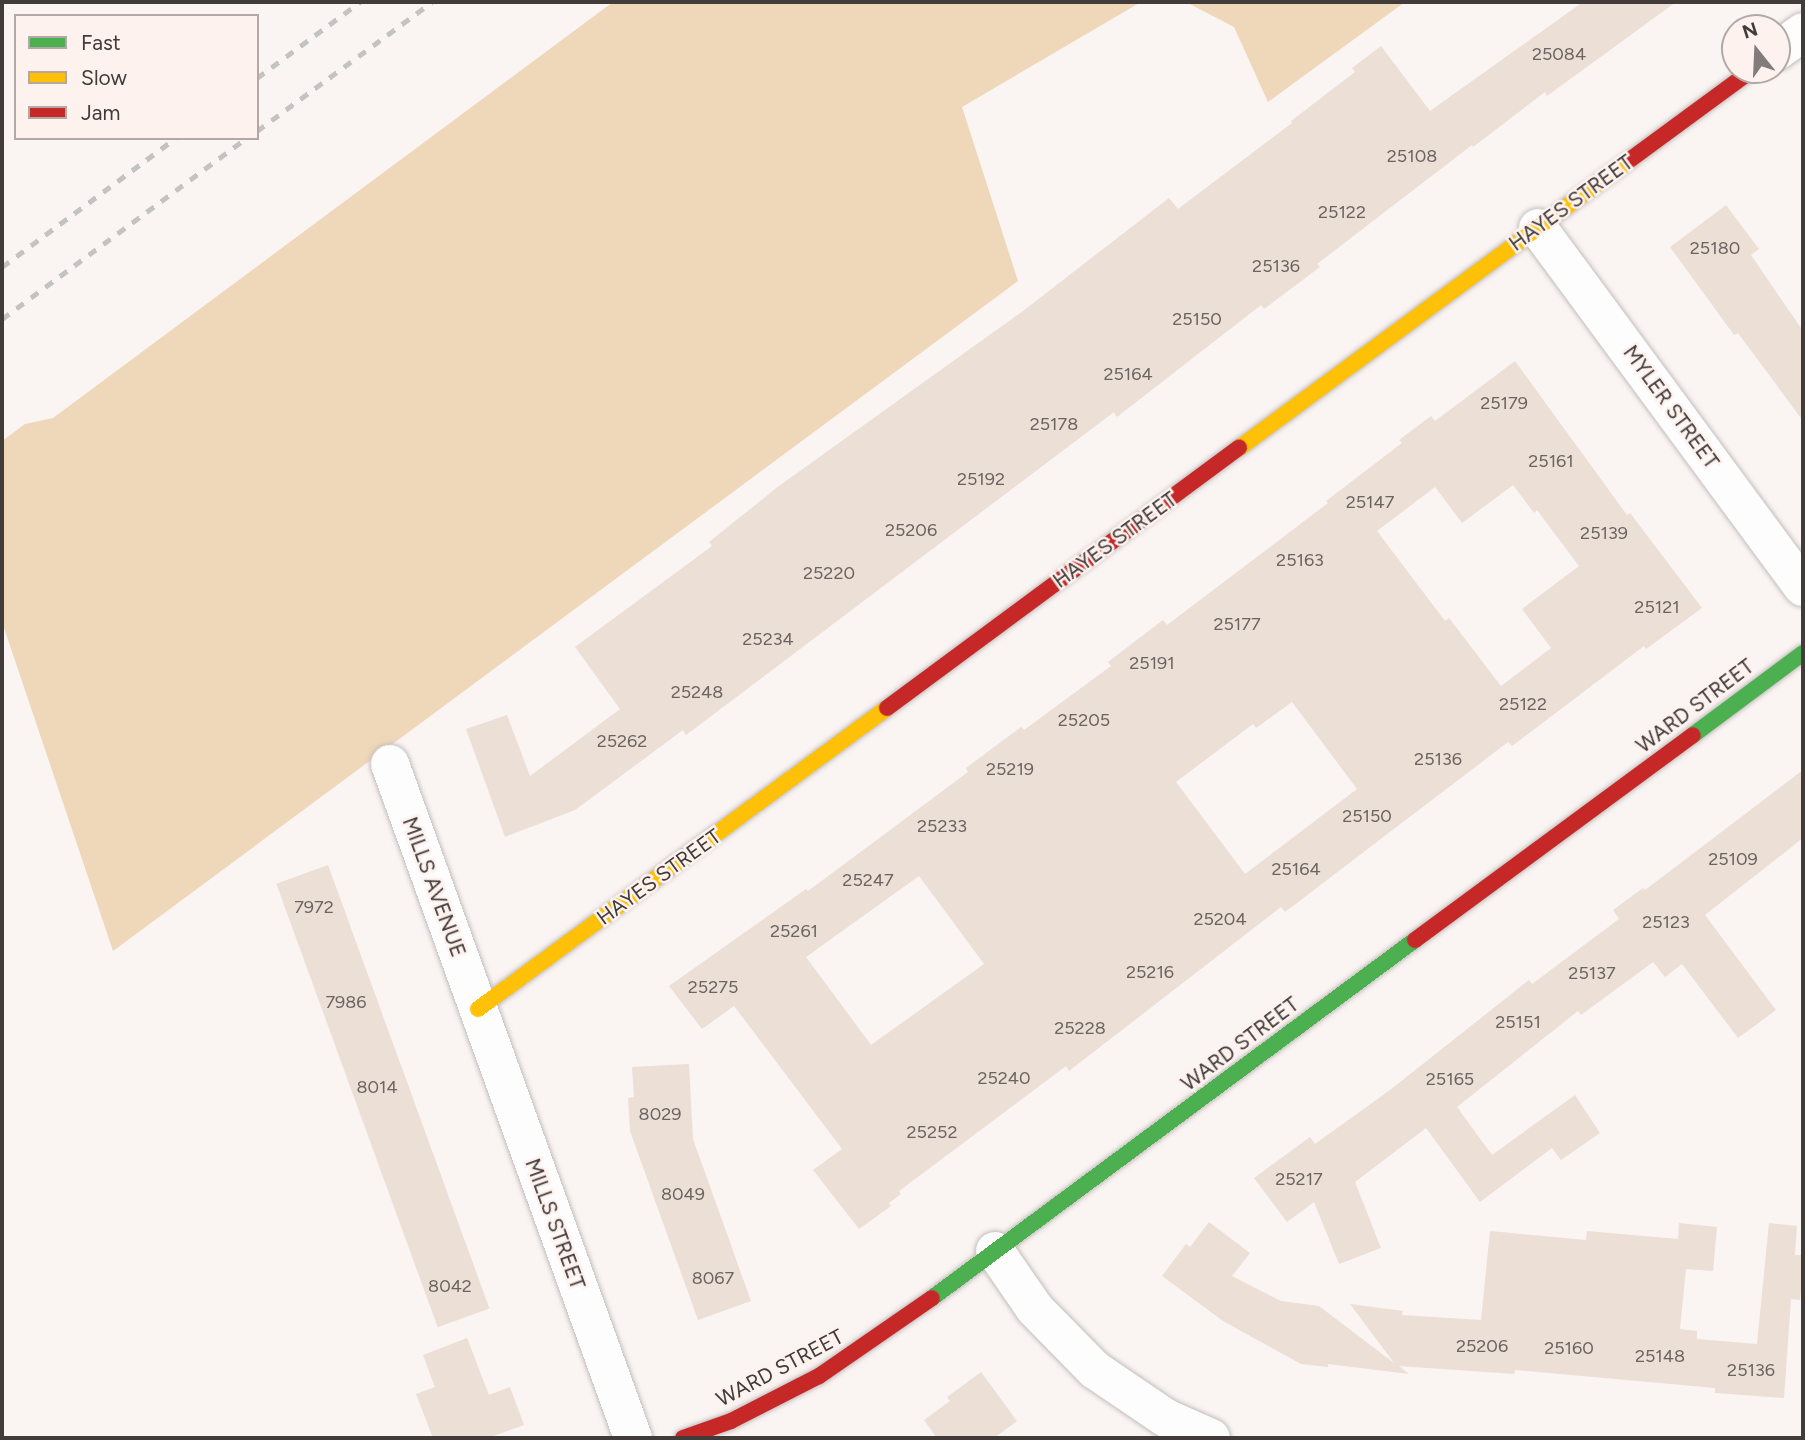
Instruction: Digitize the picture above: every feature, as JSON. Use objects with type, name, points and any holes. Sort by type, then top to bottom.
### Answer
[{"type":"street","name":"HAYES STREET","points":[[478,1009],[1733,84]]},
{"type":"street","name":"MYLER STREET","points":[[1538,228],[1803,587]]},
{"type":"street","name":"WARD STREET","points":[[683,1438],[731,1420],[819,1376],[885,1333],[1803,653]]},
{"type":"street","name":"MILLS AVENUE","points":[[390,764],[478,1009]]},
{"type":"street","name":"MILLS STREET","points":[[478,1009],[633,1438]]},
{"type":"street","points":[[995,1251],[1035,1309],[1095,1370],[1166,1418],[1211,1438]]},
{"type":"shaded area","points":[[613,2],[1141,2],[962,107],[1018,281],[113,951],[2,622],[2,441],[25,424],[53,418]]},
{"type":"shaded area","points":[[1186,2],[1405,2],[1268,102],[1234,27]]},
{"type":"building","points":[[1583,2],[1676,2],[1547,96],[1545,92],[1473,147],[1472,145],[1317,264],[1320,267],[1264,309],[1261,305],[1117,417],[1114,412],[686,735],[683,730],[575,810],[505,837],[466,729],[507,715],[530,776],[620,709],[575,647],[712,546],[709,542],[779,486],[1023,311],[1169,198],[1178,209],[1292,123],[1291,121],[1355,72],[1352,68],[1381,46],[1430,111]]},
{"type":"building","points":[[1726,205],[1759,249],[1751,255],[1803,331],[1803,421],[1738,333],[1734,335],[1670,247]]},
{"type":"building","points":[[1515,361],[1627,515],[1630,513],[1702,608],[1646,649],[1644,646],[1512,746],[1508,742],[1285,912],[1281,907],[1069,1071],[1066,1066],[899,1191],[901,1194],[889,1203],[891,1206],[859,1229],[813,1170],[842,1149],[734,1006],[702,1029],[669,986],[806,889],[808,891],[968,772],[966,768],[1021,727],[1024,730],[1111,666],[1108,662],[1163,620],[1167,625],[1328,503],[1326,501],[1402,443],[1399,440],[1431,416],[1435,421]],"holes":[[[1513,485],[1534,513],[1537,510],[1579,566],[1522,609],[1551,648],[1501,686],[1449,618],[1445,621],[1377,531],[1435,487],[1462,523]],[[1292,702],[1357,789],[1245,874],[1176,782],[1253,724],[1256,728]],[[919,876],[984,964],[871,1045],[806,957]]]},
{"type":"building","points":[[1803,770],[1803,838],[1705,915],[1776,1010],[1738,1038],[1682,964],[1665,977],[1653,962],[1581,1015],[1578,1011],[1457,1107],[1492,1155],[1575,1095],[1600,1133],[1561,1160],[1552,1148],[1480,1202],[1426,1128],[1355,1182],[1381,1248],[1339,1264],[1314,1202],[1287,1222],[1254,1178],[1310,1137],[1315,1144],[1390,1090],[1529,980],[1532,984],[1619,919],[1613,910],[1643,888],[1645,890]]},
{"type":"building","points":[[328,865],[489,1309],[438,1327],[276,884]]},
{"type":"building","points":[[689,1064],[693,1139],[751,1301],[698,1320],[630,1131],[628,1098],[634,1097],[632,1067]]},
{"type":"building","points":[[1209,1222],[1250,1253],[1232,1276],[1281,1301],[1319,1306],[1394,1363],[1350,1304],[1403,1311],[1402,1315],[1481,1320],[1490,1231],[1586,1240],[1587,1231],[1678,1239],[1679,1223],[1717,1227],[1713,1271],[1686,1269],[1680,1329],[1697,1331],[1697,1339],[1757,1344],[1769,1223],[1797,1226],[1795,1255],[1803,1255],[1803,1268],[1800,1300],[1791,1299],[1784,1398],[1715,1393],[1715,1388],[1515,1370],[1514,1374],[1399,1366],[1409,1374],[1328,1364],[1328,1367],[1301,1364],[1223,1321],[1162,1276],[1186,1244],[1190,1247]]},
{"type":"building","points":[[467,1338],[489,1395],[510,1387],[524,1425],[488,1438],[433,1438],[416,1394],[435,1387],[423,1355]]},
{"type":"building","points":[[981,1372],[1017,1421],[994,1438],[937,1438],[924,1420],[950,1401],[947,1397]]},
{"type":"railway","points":[[259,77],[360,2]]},
{"type":"railway","points":[[259,130],[432,2]]},
{"type":"railway","points":[[2,267],[173,140]]},
{"type":"railway","points":[[2,319],[244,140]]},
{"type":"traffic: fast","points":[[1693,735],[1803,653]]},
{"type":"traffic: fast","points":[[932,1298],[1415,940]]},
{"type":"traffic: slow","points":[[1239,448],[1631,159]]},
{"type":"traffic: slow","points":[[478,1009],[887,708]]},
{"type":"traffic: jam","points":[[1631,159],[1733,84]]},
{"type":"traffic: jam","points":[[887,708],[1239,448]]},
{"type":"traffic: jam","points":[[1415,940],[1693,735]]},
{"type":"traffic: jam","points":[[683,1438],[731,1421],[819,1376],[932,1298]]}]
